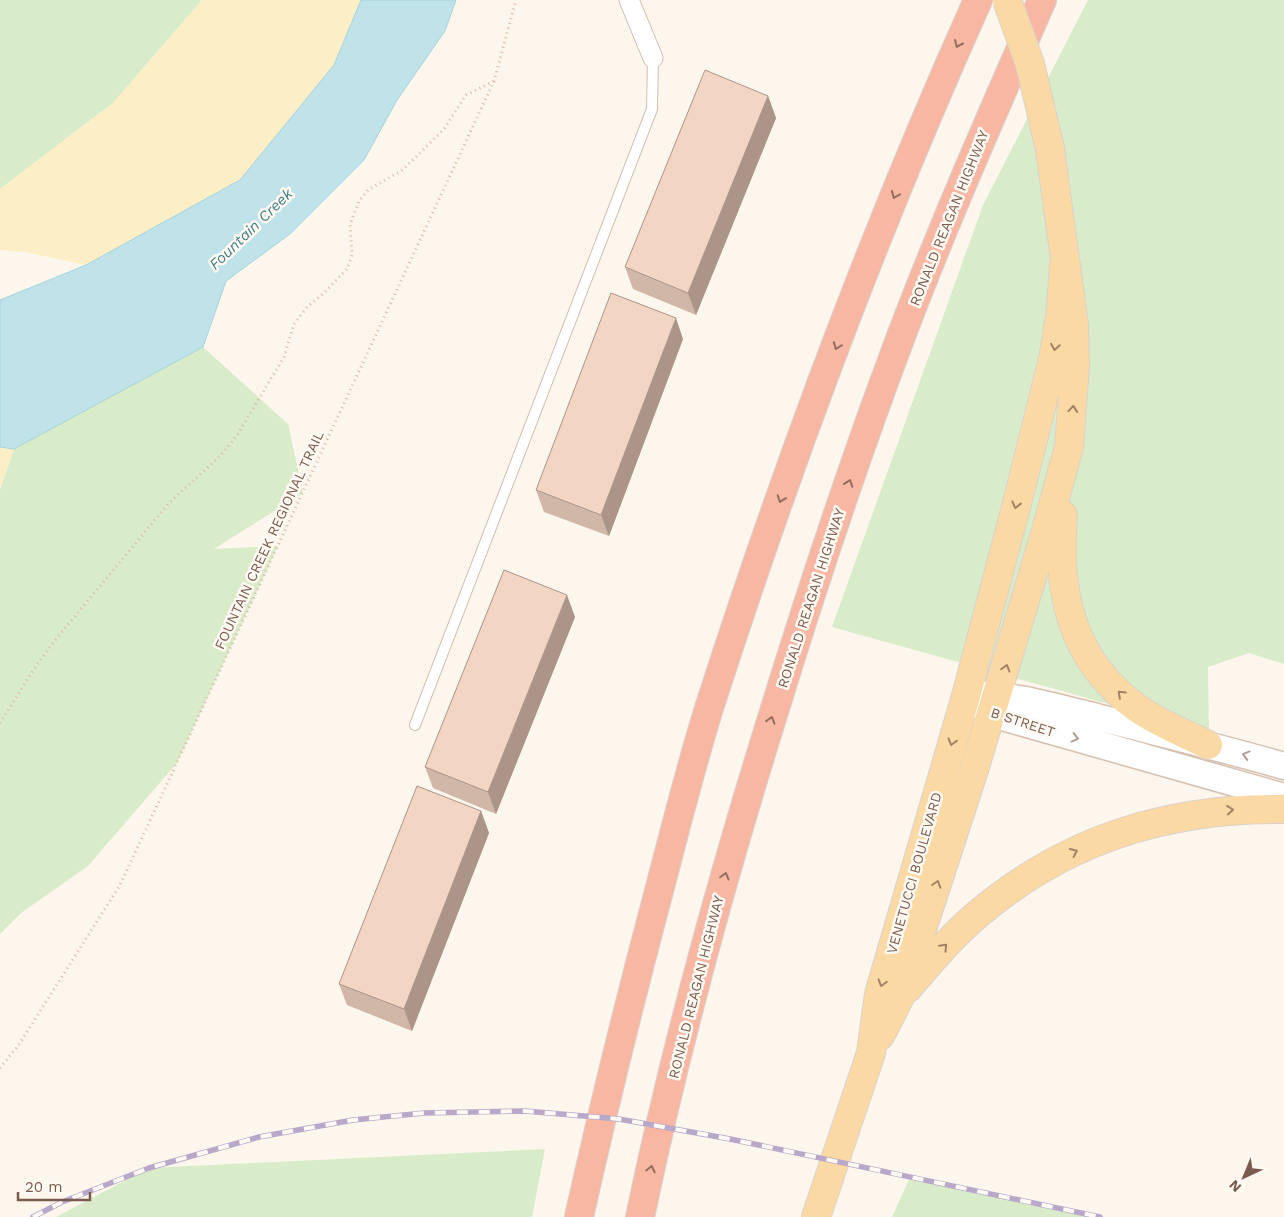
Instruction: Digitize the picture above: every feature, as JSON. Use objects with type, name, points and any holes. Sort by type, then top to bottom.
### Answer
[{"type":"highway","points":[[579,1217],[628,1010],[676,823],[710,706],[807,426],[879,233],[978,0]]},
{"type":"highway","name":"RONALD REAGAN HIGHWAY","points":[[640,1217],[687,1020],[735,838],[814,581],[900,339],[990,120],[1042,0]]},
{"type":"main road","points":[[1007,0],[1030,64],[1050,149],[1062,231],[1064,264],[1074,325],[1075,366],[1060,550],[1067,606],[1076,635],[1088,656],[1120,695],[1158,720],[1208,745]]},
{"type":"main road","name":"VENETUCCI BOULEVARD","points":[[871,1053],[879,994],[966,696],[1053,359],[1064,264]]},
{"type":"main road","name":"VENETUCCI BOULEVARD","points":[[816,1217],[871,1053],[900,997],[995,705],[1069,447]]},
{"type":"main road","name":"B STREET","points":[[966,696],[1284,797]]},
{"type":"main road","name":"B STREET","points":[[995,705],[1208,745],[1284,766]]},
{"type":"main road","points":[[900,997],[940,952],[978,914],[1033,873],[1065,856],[1098,841],[1167,818],[1245,808],[1284,809]]},
{"type":"street","points":[[629,0],[653,58]]},
{"type":"lane","points":[[415,725],[652,109],[653,58]]},
{"type":"path","name":"FOUNTAIN CREEK REGIONAL TRAIL","points":[[0,1068],[18,1046],[120,885],[494,81],[516,0]]},
{"type":"path","points":[[0,723],[31,673],[56,639],[169,502],[220,456],[240,430],[284,358],[294,324],[307,308],[347,269],[352,255],[350,224],[359,201],[368,190],[401,171],[416,157],[444,129],[466,95],[494,81]]},
{"type":"green space","points":[[0,0],[202,0],[113,103],[0,189]]},
{"type":"green space","points":[[1088,0],[1284,0],[1284,664],[1249,653],[1208,667],[1209,732],[832,627],[983,205]]},
{"type":"green space","points":[[203,347],[288,424],[303,493],[214,549],[278,546],[177,763],[88,866],[21,913],[0,934],[0,489],[14,449]]},
{"type":"green space","points":[[545,1149],[532,1217],[56,1217],[149,1168]]},
{"type":"green space","points":[[910,1177],[1100,1217],[892,1217]]},
{"type":"sand","points":[[202,0],[361,0],[334,65],[240,180],[86,265],[25,252],[0,250],[0,189],[113,103]]},
{"type":"sand","points":[[0,447],[14,449],[0,489]]},
{"type":"water","name":"Fountain Creek","points":[[361,0],[456,0],[445,31],[397,100],[364,160],[290,234],[226,281],[203,347],[14,449],[0,447],[0,300],[86,265],[240,180],[334,65]]},
{"type":"building","points":[[705,70],[768,96],[688,293],[625,267]]},
{"type":"building","points":[[611,293],[676,318],[601,515],[536,490]]},
{"type":"building","points":[[504,570],[567,595],[488,792],[425,767]]},
{"type":"building","points":[[417,786],[481,811],[404,1009],[339,984]]},
{"type":"railway","points":[[33,1217],[62,1202],[149,1168],[259,1137],[353,1120],[424,1113],[525,1111],[619,1119],[730,1139],[1100,1217]]}]
